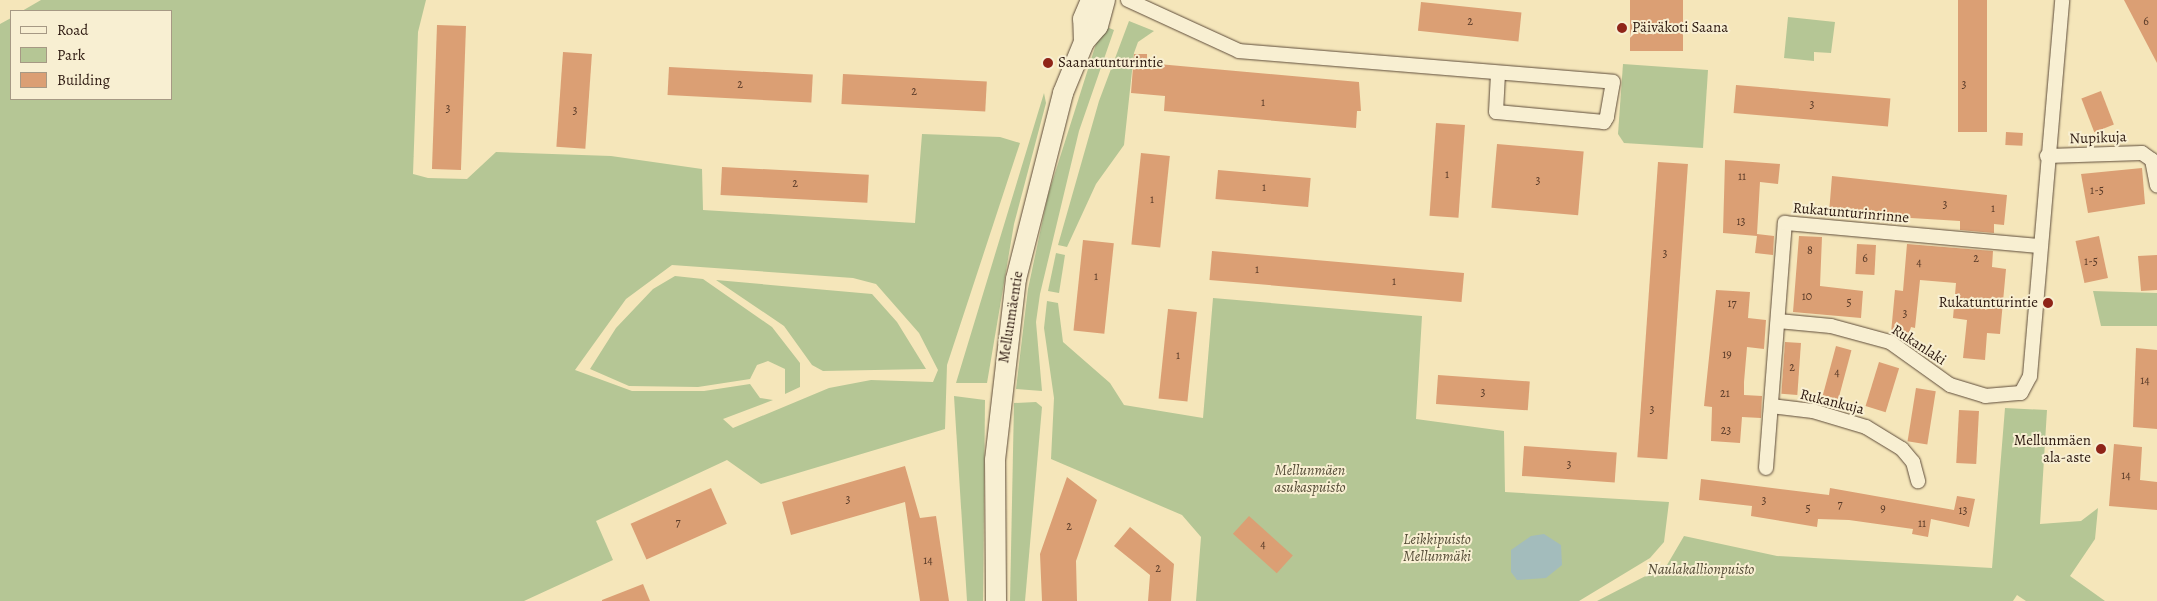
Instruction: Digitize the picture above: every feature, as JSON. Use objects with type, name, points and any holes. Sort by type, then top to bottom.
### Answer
[{"type":"main road","name":"Mellunmäentie","points":[[1084,42],[1083,19],[1091,0]]},
{"type":"main road","name":"Mellunmäentie","points":[[996,601],[995,460],[1007,334],[1048,141],[1084,42],[1098,26],[1104,0]]},
{"type":"street","points":[[1128,0],[1239,51],[1613,82],[1607,117],[1604,122],[1496,112],[1498,73]]},
{"type":"street","points":[[2040,246],[2062,0]]},
{"type":"street","name":"Nupikuja","points":[[2047,156],[2142,153],[2152,160],[2157,186]]},
{"type":"street","name":"Rukatunturinrinne","points":[[1766,468],[1785,223],[2040,246]]},
{"type":"street","name":"Rukanlaki","points":[[1778,321],[1830,326],[1890,342],[1950,385],[1985,396],[2013,397],[2030,376],[2040,246]]},
{"type":"street","name":"Rukankuja","points":[[1772,406],[1814,411],[1866,427],[1902,449],[1913,462],[1918,481]]},
{"type":"green space","points":[[41,0],[426,0],[418,32],[413,174],[428,178],[467,179],[496,152],[611,156],[702,169],[703,210],[915,223],[922,134],[1000,137],[1020,143],[947,365],[945,429],[761,484],[727,460],[596,521],[613,560],[524,601],[0,601],[0,24],[10,19],[10,100],[172,100],[172,10],[24,10]],"holes":[[[672,265],[853,278],[876,284],[919,333],[938,370],[933,382],[871,380],[829,388],[733,428],[723,419],[773,400],[760,398],[750,384],[704,391],[632,391],[575,370],[626,299]]]},
{"type":"green space","points":[[1788,17],[1835,22],[1831,53],[1814,52],[1814,61],[1784,58]]},
{"type":"green space","points":[[1129,21],[1154,31],[1138,42],[1134,53],[1124,145],[1096,184],[1067,247],[1058,245],[1099,101]]},
{"type":"green space","points":[[1102,25],[1114,30],[1079,131],[1040,294],[1036,322],[1042,391],[1016,389],[1028,289],[1048,195]]},
{"type":"green space","points":[[1623,64],[1708,70],[1703,148],[1624,143],[1618,134]]},
{"type":"green space","points":[[1044,93],[1046,103],[1014,224],[987,383],[956,383]]},
{"type":"green space","points":[[1056,253],[1065,255],[1059,293],[1048,291]]},
{"type":"green space","points":[[675,276],[703,279],[772,327],[800,363],[800,387],[785,394],[785,369],[768,361],[757,365],[750,379],[698,387],[629,386],[590,369],[616,328],[653,289]]},
{"type":"green space","points":[[716,280],[872,294],[897,322],[926,369],[823,371],[812,365],[784,326]]},
{"type":"green space","points":[[2093,291],[2157,293],[2157,326],[2101,326]]},
{"type":"green space","name":"Mellunmäen asukaspuisto","points":[[1213,298],[1422,316],[1416,419],[1504,431],[1505,492],[1669,502],[1664,542],[1650,558],[1579,601],[1196,601],[1201,537],[1182,515],[1051,459],[1054,398],[1044,328],[1047,301],[1058,303],[1063,342],[1110,383],[1124,405],[1203,418]]},
{"type":"green space","points":[[954,396],[985,400],[983,601],[967,601]]},
{"type":"green space","points":[[1036,402],[1042,407],[1025,601],[1010,601],[1014,403]]},
{"type":"green space","name":"Naulakallionpuisto","points":[[2005,408],[2047,410],[2040,524],[2081,521],[2098,508],[2095,539],[2070,576],[2105,601],[2026,601],[2017,595],[2013,601],[1597,601],[1667,565],[1684,536],[1777,556],[1992,568]]},
{"type":"water","points":[[1544,534],[1561,545],[1562,565],[1546,578],[1517,580],[1511,572],[1511,550],[1531,536]]},
{"type":"building","points":[[1630,0],[1683,0],[1683,51],[1630,51]]},
{"type":"building","points":[[1958,0],[1987,0],[1987,132],[1958,132]]},
{"type":"building","points":[[2124,0],[2157,0],[2157,63],[2136,23]]},
{"type":"building","points":[[1421,2],[1521,13],[1518,41],[1418,31]]},
{"type":"building","points":[[437,25],[466,26],[461,170],[432,169]]},
{"type":"building","points":[[563,52],[592,54],[585,149],[556,147]]},
{"type":"building","points":[[1134,54],[1147,54],[1147,63],[1359,82],[1361,111],[1357,111],[1356,128],[1164,111],[1165,96],[1131,93]]},
{"type":"building","points":[[669,67],[813,75],[811,102],[668,95]]},
{"type":"building","points":[[843,74],[987,82],[985,111],[841,104]]},
{"type":"building","points":[[1736,85],[1890,99],[1888,126],[1734,113]]},
{"type":"building","points":[[2101,91],[2114,125],[2094,132],[2081,99]]},
{"type":"building","points":[[1436,123],[1465,125],[1458,218],[1430,216]]},
{"type":"building","points":[[2006,132],[2023,133],[2022,146],[2005,145]]},
{"type":"building","points":[[1497,144],[1584,152],[1578,215],[1491,208]]},
{"type":"building","points":[[1141,153],[1170,156],[1160,248],[1131,244]]},
{"type":"building","points":[[1725,160],[1780,164],[1778,184],[1760,182],[1757,234],[1774,236],[1773,255],[1755,253],[1757,236],[1723,233]]},
{"type":"building","points":[[1658,162],[1688,164],[1667,459],[1637,457]]},
{"type":"building","points":[[722,167],[869,175],[867,203],[721,195]]},
{"type":"building","points":[[2142,168],[2145,204],[2088,213],[2081,174]]},
{"type":"building","points":[[1218,170],[1311,178],[1308,207],[1215,199]]},
{"type":"building","points":[[1832,176],[2007,195],[2004,225],[1994,224],[1994,233],[1960,230],[1960,221],[1829,213]]},
{"type":"building","points":[[1799,236],[1822,237],[1820,286],[1863,291],[1861,318],[1793,312]]},
{"type":"building","points":[[2099,236],[2108,278],[2084,283],[2076,241]]},
{"type":"building","points":[[1083,240],[1114,243],[1104,334],[1073,331]]},
{"type":"building","points":[[1857,244],[1876,245],[1874,275],[1855,274]]},
{"type":"building","points":[[1907,244],[1993,251],[1992,267],[2006,269],[2000,334],[1987,333],[1985,360],[1963,358],[1967,320],[1953,318],[1956,283],[1920,280],[1915,328],[1911,327],[1908,337],[1891,333],[1895,290],[1903,291]]},
{"type":"building","points":[[1212,251],[1464,273],[1462,302],[1209,280]]},
{"type":"building","points":[[2157,255],[2157,290],[2141,291],[2138,256]]},
{"type":"building","points":[[1716,290],[1750,292],[1748,318],[1766,320],[1764,349],[1747,347],[1744,382],[1744,395],[1762,396],[1761,418],[1742,417],[1740,443],[1711,441],[1712,407],[1704,406]]},
{"type":"building","points":[[1168,309],[1197,312],[1187,402],[1159,399]]},
{"type":"building","points":[[1785,342],[1801,343],[1797,395],[1781,394]]},
{"type":"building","points":[[1836,346],[1851,350],[1838,399],[1823,395]]},
{"type":"building","points":[[2136,348],[2157,350],[2157,429],[2133,427]]},
{"type":"building","points":[[1879,362],[1899,368],[1886,412],[1866,406]]},
{"type":"building","points":[[1438,375],[1530,381],[1528,410],[1436,404]]},
{"type":"building","points":[[1916,388],[1936,391],[1927,444],[1908,441]]},
{"type":"building","points":[[1959,410],[1979,411],[1976,464],[1956,463]]},
{"type":"building","points":[[2114,444],[2142,447],[2140,480],[2157,482],[2157,510],[2109,506]]},
{"type":"building","points":[[1524,446],[1617,452],[1615,482],[1522,476]]},
{"type":"building","points":[[905,466],[920,518],[936,516],[949,601],[920,601],[905,502],[791,535],[782,502]]},
{"type":"building","points":[[1067,477],[1097,500],[1076,561],[1077,601],[1042,601],[1040,554]]},
{"type":"building","points":[[1701,479],[1829,495],[1830,488],[1954,510],[1957,496],[1975,499],[1969,527],[1931,519],[1928,537],[1912,534],[1913,529],[1849,520],[1818,519],[1817,527],[1751,516],[1752,506],[1699,500]]},
{"type":"building","points":[[711,488],[727,524],[646,559],[631,524]]},
{"type":"building","points":[[1249,516],[1293,555],[1277,573],[1233,534]]},
{"type":"building","points":[[1130,527],[1174,564],[1171,601],[1148,601],[1150,575],[1114,546]]},
{"type":"building","points":[[643,584],[650,601],[602,601],[602,600]]},
{"type":"place","name":"Päiväkoti Saana","points":[[1622,28]]},
{"type":"place","name":"Saanatunturintie","points":[[1048,63]]},
{"type":"place","name":"Rukatunturintie","points":[[2048,303]]},
{"type":"place","name":"Mellunmäen ala-aste","points":[[2101,449]]},
{"type":"park label","name":"Leikkipuisto Mellunmäki","points":[[1437,548]]}]
